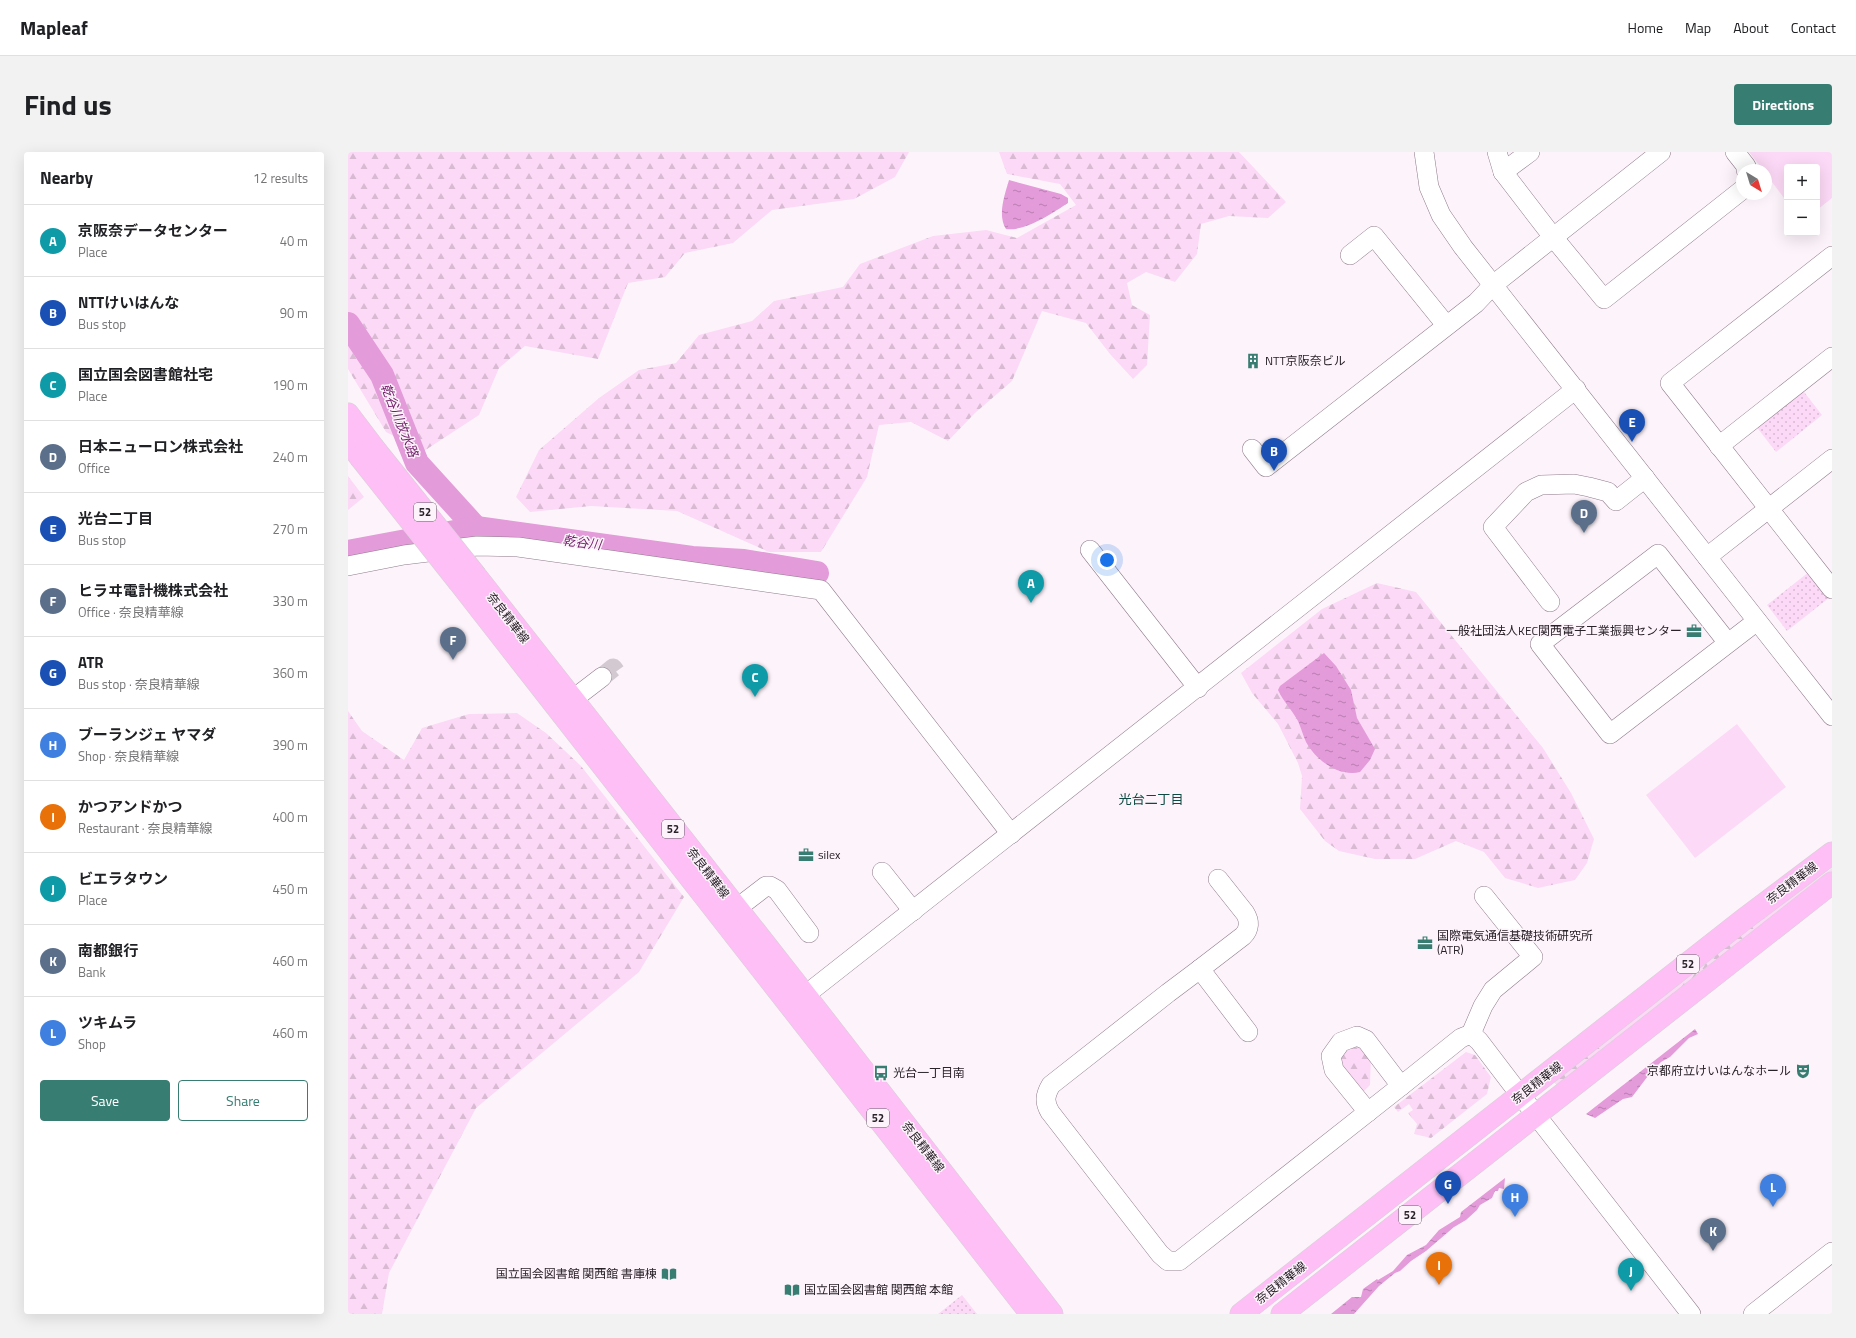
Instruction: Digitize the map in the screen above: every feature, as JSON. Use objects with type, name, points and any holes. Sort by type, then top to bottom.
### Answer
[{"type":"main road","name":"奈良精華線","points":[[348,414],[361,448],[467,579],[798,1000],[1052,1314]]},
{"type":"main road","name":"奈良精華線","points":[[467,579],[572,700],[736,909],[798,1000],[1031,1314]]},
{"type":"main road","name":"奈良精華線","points":[[1241,1314],[1743,920],[1832,853]]},
{"type":"main road","name":"奈良精華線","points":[[1282,1314],[1832,883]]},
{"type":"street","points":[[1424,152],[1430,187],[1441,215],[1463,247],[1832,716]]},
{"type":"street","points":[[1497,152],[1503,172],[1553,237],[1604,299],[1736,195]]},
{"type":"street","points":[[1503,172],[1530,152]]},
{"type":"street","points":[[1252,449],[1266,467],[1476,303],[1493,285],[1661,152]]},
{"type":"street","points":[[1735,152],[1744,164]]},
{"type":"street","points":[[1350,255],[1374,236],[1446,325]]},
{"type":"street","points":[[1829,266],[1670,383],[1769,509],[1825,567],[1832,589]]},
{"type":"street","points":[[1719,446],[1832,357]]},
{"type":"street","points":[[798,1000],[1198,688],[1576,389]]},
{"type":"street","points":[[1707,557],[1832,459]]},
{"type":"street","points":[[1550,602],[1493,527],[1526,492],[1542,485],[1574,484],[1589,487],[1608,492],[1616,501],[1645,478]]},
{"type":"street","points":[[348,566],[404,556],[477,546],[518,547],[821,590],[1011,834]]},
{"type":"street","points":[[1090,550],[1198,688]]},
{"type":"street","points":[[1728,643],[1658,554],[1540,644],[1610,734],[1757,621]]},
{"type":"street","points":[[572,700],[602,677]]},
{"type":"street","points":[[882,872],[913,911]]},
{"type":"street","points":[[1218,879],[1248,918],[1249,925],[1247,931],[1243,936],[1200,970],[1168,993],[1051,1085],[1045,1098],[1046,1106],[1050,1112],[1160,1254],[1168,1261],[1179,1261],[1462,1038],[1471,1034],[1483,1006],[1493,990],[1533,957],[1484,896]]},
{"type":"street","points":[[736,909],[766,886],[770,886],[777,890],[809,933]]},
{"type":"street","points":[[1200,970],[1248,1032]]},
{"type":"street","points":[[1471,1034],[1479,1041],[1691,1314]]},
{"type":"street","points":[[1368,1112],[1334,1070],[1331,1056],[1341,1042],[1357,1036],[1366,1040],[1401,1086]]},
{"type":"street","points":[[1753,1314],[1832,1252]]},
{"type":"green space","points":[[348,152],[909,152],[895,177],[854,199],[772,210],[733,243],[685,253],[665,277],[628,283],[598,359],[525,346],[499,368],[479,415],[424,451],[386,432],[348,369]]},
{"type":"green space","points":[[999,152],[1239,152],[1286,202],[1268,218],[1229,216],[1201,224],[1197,254],[1175,282],[1146,272],[1127,283],[1132,305],[1150,315],[1147,365],[1133,379],[1110,354],[1086,323],[1042,311],[1012,381],[975,413],[948,441],[911,422],[879,425],[867,477],[821,552],[769,552],[677,511],[591,506],[530,512],[516,497],[539,450],[599,398],[639,370],[676,363],[699,335],[752,321],[774,301],[843,287],[860,264],[933,236],[986,230],[1017,238],[1076,205],[1060,184],[1007,174]]},
{"type":"green space","points":[[1749,152],[1832,152],[1832,198],[1820,208],[1820,164],[1784,164],[1784,198],[1772,182],[1772,164],[1758,164]]},
{"type":"green space","points":[[1801,388],[1822,415],[1776,452],[1755,425]]},
{"type":"green space","points":[[348,476],[364,497],[348,510]]},
{"type":"green space","points":[[1809,572],[1830,597],[1787,631],[1767,605]]},
{"type":"green space","points":[[1377,583],[1416,592],[1543,748],[1571,793],[1594,839],[1587,863],[1575,880],[1538,888],[1505,878],[1484,852],[1456,841],[1415,859],[1375,859],[1339,851],[1325,841],[1300,809],[1302,776],[1298,763],[1278,724],[1252,693],[1241,673],[1322,609]]},
{"type":"green space","points":[[348,711],[362,731],[404,760],[422,728],[469,714],[517,713],[546,733],[581,766],[684,897],[639,972],[476,1108],[389,1273],[382,1314],[348,1314]]},
{"type":"green space","points":[[1737,724],[1786,787],[1695,858],[1646,795]]},
{"type":"green space","points":[[1832,868],[1832,875],[1559,1088],[1552,1080],[1790,893],[1818,878]]},
{"type":"green space","points":[[1355,1043],[1371,1055],[1370,1085],[1364,1091],[1361,1091],[1341,1068],[1341,1055]]},
{"type":"green space","points":[[1466,1052],[1475,1055],[1491,1077],[1487,1094],[1431,1138],[1414,1134],[1417,1124],[1408,1113],[1413,1110],[1409,1104],[1398,1112],[1394,1107]]},
{"type":"green space","points":[[962,1295],[977,1314],[938,1314]]},
{"type":"water","points":[[1009,180],[1061,194],[1068,198],[1068,203],[1030,225],[1021,228],[1006,229],[1003,223],[1002,211]]},
{"type":"water","points":[[1324,653],[1336,666],[1351,690],[1357,718],[1375,749],[1370,760],[1360,772],[1344,772],[1328,766],[1310,749],[1298,721],[1278,690],[1280,686]]},
{"type":"water","points":[[1695,1029],[1698,1034],[1689,1038],[1670,1057],[1661,1062],[1651,1072],[1632,1097],[1623,1099],[1595,1118],[1586,1114]]},
{"type":"water","points":[[1505,1178],[1504,1189],[1499,1188],[1498,1191],[1495,1191],[1492,1198],[1480,1205],[1477,1210],[1466,1220],[1454,1227],[1426,1251],[1379,1286],[1354,1314],[1331,1314],[1352,1297],[1361,1297],[1363,1289],[1377,1279],[1378,1280],[1393,1271],[1407,1255],[1426,1245],[1439,1230],[1460,1217],[1461,1212]]},
{"type":"waterway","name":"乾谷川放水路","points":[[348,324],[382,375],[417,463],[476,528]]},
{"type":"waterway","name":"乾谷川","points":[[348,552],[476,528],[692,558],[744,561],[817,573]]},
{"type":"tunnel","points":[[602,677],[613,668],[618,675]]},
{"type":"place","name":"NTT京阪奈ビル","points":[[1253,361]]},
{"type":"place","name":"光台二丁目","points":[[1632,442]]},
{"type":"place","name":"NTTけいはんな","points":[[1274,471]]},
{"type":"place","name":"日本ニューロン株式会社","points":[[1584,533]]},
{"type":"place","name":"京阪奈データセンター","points":[[1031,603]]},
{"type":"place","name":"一般社団法人KEC関西電子工業振興センター","points":[[1694,631]]},
{"type":"place","name":"ヒラヰ電計機株式会社","points":[[453,660]]},
{"type":"place","name":"国立国会図書館社宅","points":[[755,697]]},
{"type":"place","name":"silex","points":[[806,855]]},
{"type":"place","name":"国際電気通信基礎技術研究所 (ATR)","points":[[1425,943]]},
{"type":"place","name":"京都府立けいはんなホール","points":[[1803,1071]]},
{"type":"place","name":"光台一丁目南","points":[[881,1073]]},
{"type":"place","name":"ATR","points":[[1448,1204]]},
{"type":"place","name":"ツキムラ","points":[[1773,1207]]},
{"type":"place","name":"ブーランジェ ヤマダ","points":[[1515,1217]]},
{"type":"place","name":"南都銀行","points":[[1713,1251]]},
{"type":"place","name":"国立国会図書館 関西館 書庫棟","points":[[669,1274]]},
{"type":"place","name":"かつアンドかつ","points":[[1439,1285]]},
{"type":"place","name":"国立国会図書館 関西館 本館","points":[[792,1290]]},
{"type":"place","name":"ビエラタウン","points":[[1631,1291]]},
{"type":"district","name":"光台二丁目","points":[[1151,799]]}]
